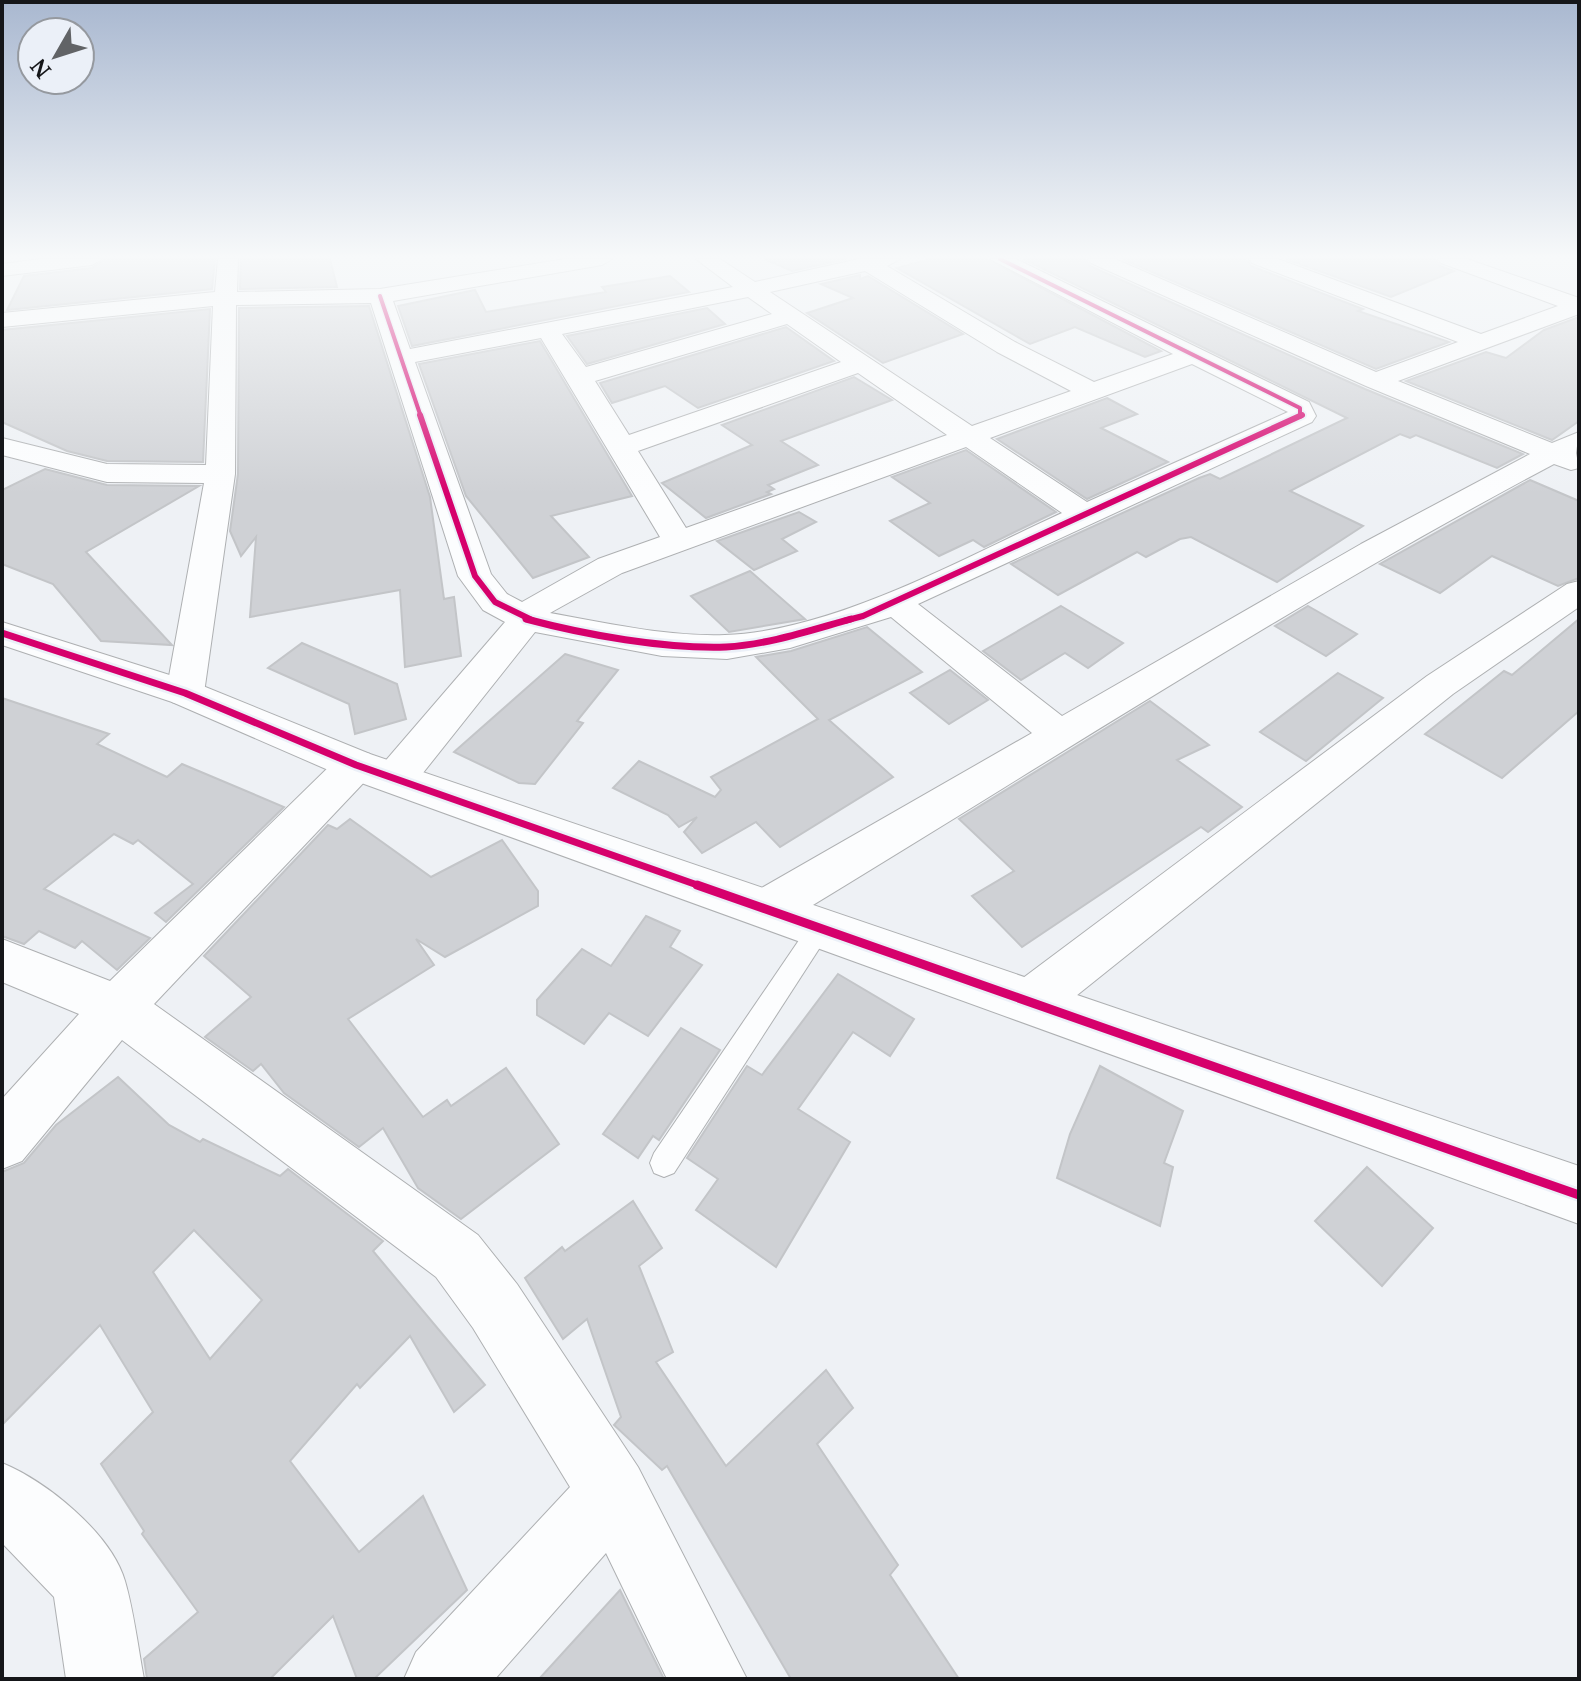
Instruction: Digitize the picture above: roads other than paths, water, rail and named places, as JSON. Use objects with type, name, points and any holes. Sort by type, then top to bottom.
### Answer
[{"type":"street","points":[[185,693],[220,474],[224,337]]},
{"type":"street","points":[[393,337],[475,576],[495,602],[527,620],[662,644],[727,647],[790,636],[863,616],[1302,416],[1300,408],[1194,337]]},
{"type":"street","points":[[400,358],[513,337]]},
{"type":"street","points":[[552,337],[580,377],[678,541]]},
{"type":"street","points":[[580,377],[716,337]]},
{"type":"street","points":[[822,337],[1085,515]]},
{"type":"street","points":[[992,337],[1091,391]]},
{"type":"street","points":[[2,1141],[118,1007],[376,771],[489,660],[539,604],[561,589],[610,566],[1091,391],[1186,337]]},
{"type":"street","points":[[1276,337],[1375,381],[1570,453]]},
{"type":"street","points":[[1468,337],[1480,342]]},
{"type":"street","points":[[1375,381],[1493,337]]},
{"type":"street","points":[[620,448],[861,363]]},
{"type":"street","points":[[2,446],[107,473],[220,474]]},
{"type":"street","points":[[768,908],[1253,617],[1570,453]]},
{"type":"street","points":[[1033,1000],[1440,685],[1579,591]]},
{"type":"street","points":[[894,602],[1059,734]]},
{"type":"street","points":[[2,633],[185,693],[376,771],[1033,1000],[1579,1195]]},
{"type":"street","points":[[2,960],[118,1007],[457,1256],[495,1306],[613,1492],[708,1679]]},
{"type":"street","points":[[443,1679],[613,1492]]},
{"type":"street","points":[[2,1498],[38,1526],[88,1580],[105,1679]]},
{"type":"lane","points":[[664,1163],[820,928]]}]
